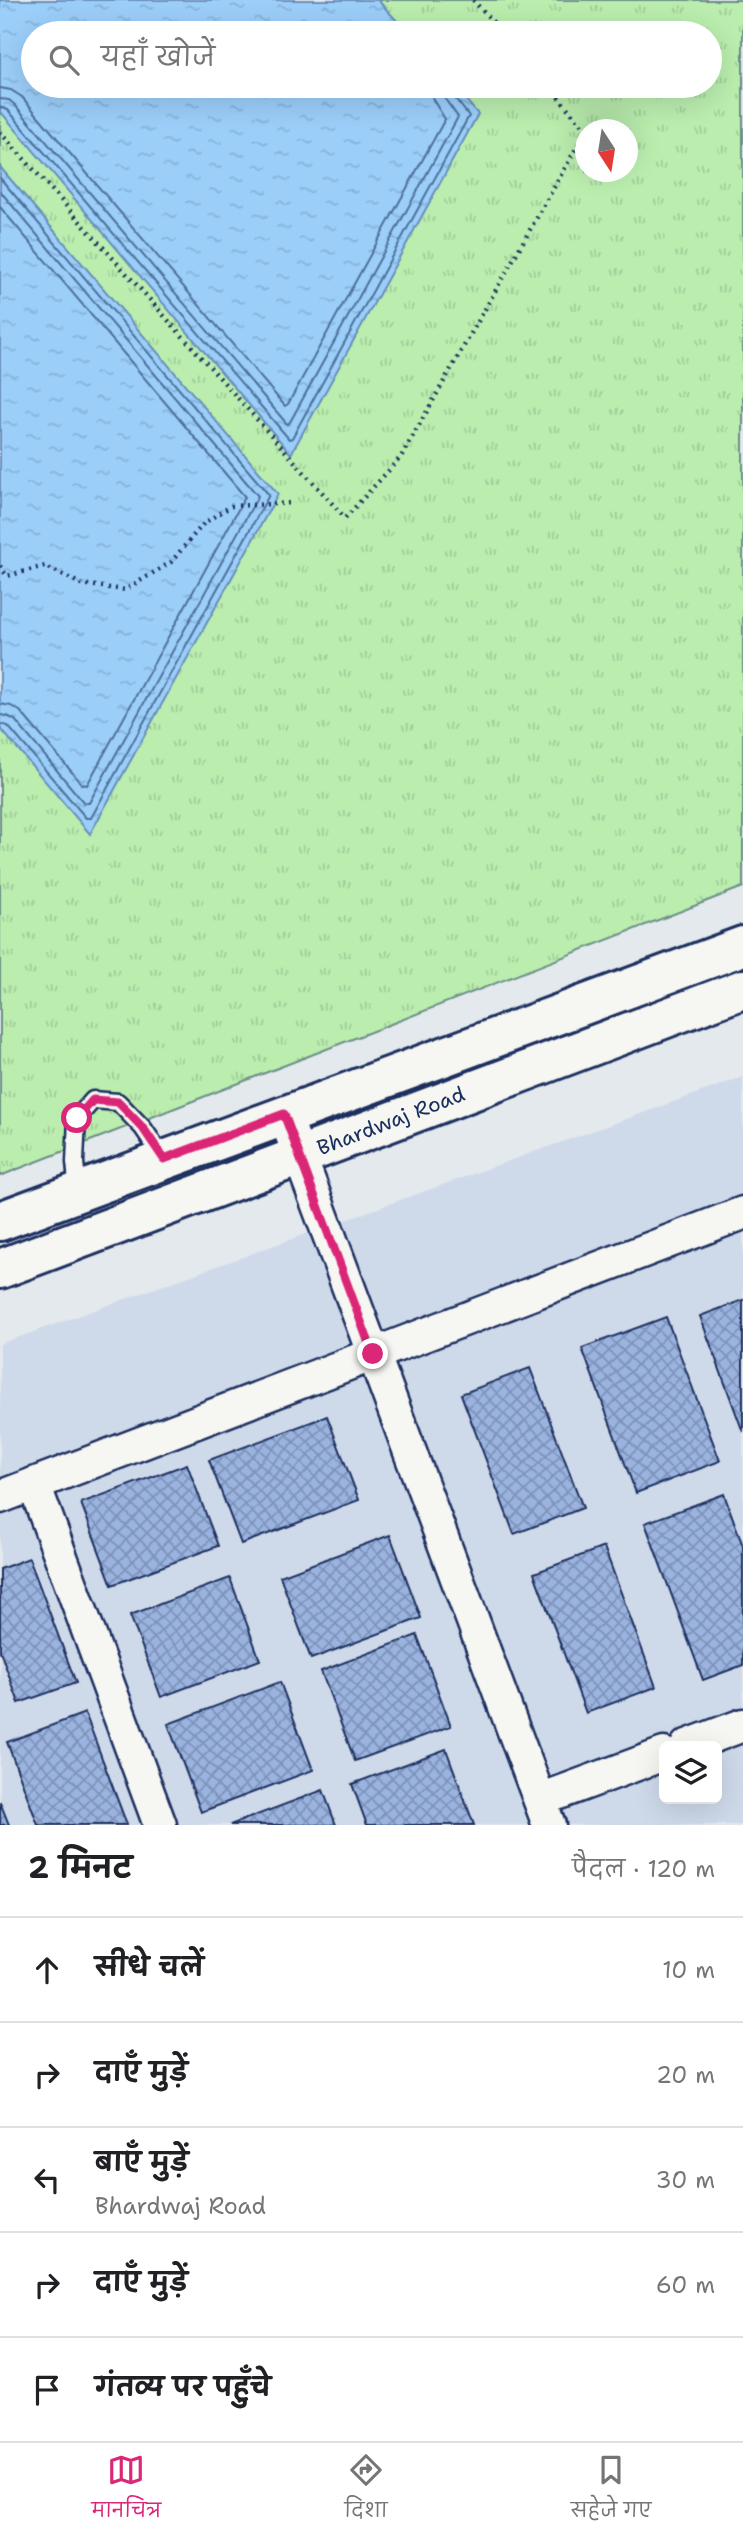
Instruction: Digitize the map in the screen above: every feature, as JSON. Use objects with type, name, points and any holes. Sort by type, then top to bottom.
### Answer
[{"type":"street","name":"Bhardwaj Road","points":[[0,1221],[743,946]]},
{"type":"street","name":"Bhardwaj Road","points":[[0,1269],[743,989]]},
{"type":"street","points":[[284,1114],[544,1813],[659,1757]]},
{"type":"street","points":[[0,1497],[743,1213]]},
{"type":"street","points":[[34,1484],[160,1825]]},
{"type":"street","points":[[701,1741],[743,1726]]},
{"type":"lane","points":[[78,1192],[75,1162],[77,1118],[93,1100],[118,1102],[143,1128],[164,1159]]},
{"type":"path","points":[[474,0],[492,21]]},
{"type":"path","points":[[559,98],[577,119]]},
{"type":"path","points":[[0,132],[345,518],[401,457],[575,149]]},
{"type":"path","points":[[0,566],[7,576],[45,566],[81,584],[125,590],[171,562],[204,523],[231,506],[294,503]]},
{"type":"shaded area","points":[[743,1077],[743,1825],[0,1825],[0,1344]]},
{"type":"green space","points":[[0,0],[743,0],[743,887],[0,1176]]},
{"type":"water","points":[[0,0],[378,0],[397,21],[21,21],[21,98],[464,98],[478,114],[291,454],[0,111]]},
{"type":"water","points":[[0,167],[278,494],[90,834],[0,728]]},
{"type":"building","points":[[743,1300],[743,1432],[700,1316]]},
{"type":"building","points":[[666,1317],[720,1461],[636,1493],[582,1348]]},
{"type":"building","points":[[530,1368],[583,1508],[514,1534],[461,1394]]},
{"type":"building","points":[[327,1416],[359,1500],[241,1544],[209,1460]]},
{"type":"building","points":[[187,1464],[218,1546],[112,1585],[81,1503]]},
{"type":"building","points":[[724,1494],[743,1546],[743,1665],[703,1680],[645,1523]]},
{"type":"building","points":[[390,1535],[421,1618],[311,1659],[280,1576]]},
{"type":"building","points":[[604,1547],[656,1687],[586,1713],[534,1573]]},
{"type":"building","points":[[29,1558],[76,1683],[19,1703],[0,1651],[0,1569]]},
{"type":"building","points":[[230,1578],[260,1660],[161,1697],[130,1615]]},
{"type":"building","points":[[417,1635],[451,1726],[355,1761],[321,1671]]},
{"type":"building","points":[[280,1682],[313,1770],[201,1812],[168,1724]]},
{"type":"building","points":[[85,1713],[127,1825],[38,1825],[7,1742]]},
{"type":"building","points":[[446,1749],[474,1825],[367,1825],[352,1784]]},
{"type":"building","points":[[323,1790],[336,1825],[230,1825]]},
{"type":"building","points":[[0,1802],[9,1825],[0,1825]]},
{"type":"route","points":[[77,1118],[93,1100],[118,1102],[143,1128],[164,1159],[284,1114],[373,1354]]}]
